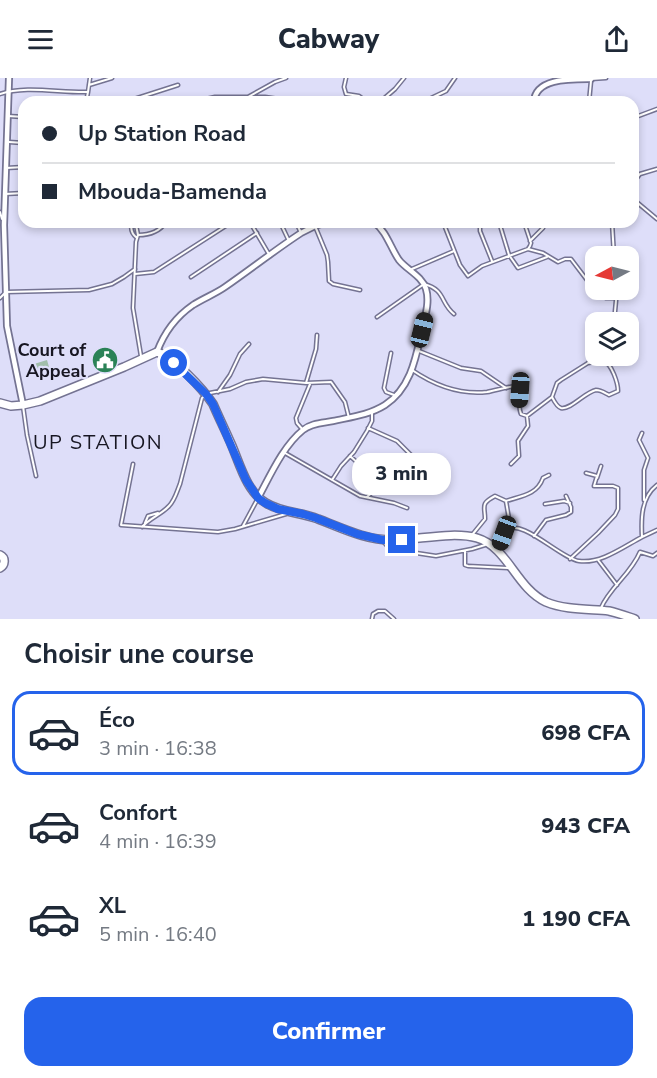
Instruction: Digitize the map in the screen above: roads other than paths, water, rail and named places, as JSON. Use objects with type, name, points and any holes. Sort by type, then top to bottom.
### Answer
[{"type":"highway","points":[[0,404],[11,406],[40,401],[94,380],[151,353],[163,354],[206,394],[213,404],[246,480],[258,498],[265,503],[278,509],[316,518],[357,534],[383,540],[470,536],[482,540],[498,551],[532,593],[546,602],[562,607],[599,610],[615,616],[635,619]]},
{"type":"highway","points":[[0,555],[4,558],[4,562],[0,568]]},
{"type":"street","points":[[9,78],[4,194],[8,335],[36,476]]},
{"type":"street","points":[[87,96],[90,78]]},
{"type":"street","points":[[89,85],[112,78]]},
{"type":"street","points":[[251,96],[286,78]]},
{"type":"street","points":[[346,78],[345,94],[359,96]]},
{"type":"street","points":[[387,96],[404,78]]},
{"type":"street","points":[[436,96],[446,91],[455,78]]},
{"type":"street","points":[[590,96],[591,78]]},
{"type":"street","points":[[535,96],[538,87],[548,81],[606,78]]},
{"type":"street","points":[[144,96],[178,85]]},
{"type":"street","points":[[0,94],[9,91],[88,92]]},
{"type":"street","points":[[639,116],[657,109]]},
{"type":"street","points":[[8,116],[18,117]]},
{"type":"street","points":[[7,142],[18,143]]},
{"type":"street","points":[[6,168],[18,167]]},
{"type":"street","points":[[639,175],[657,169]]},
{"type":"street","points":[[4,194],[18,193]]},
{"type":"street","points":[[639,204],[657,219]]},
{"type":"street","points":[[0,212],[4,225]]},
{"type":"street","points":[[132,228],[132,233],[137,237]]},
{"type":"street","points":[[136,228],[133,308],[134,325],[142,359]]},
{"type":"street","points":[[137,237],[160,228]]},
{"type":"street","points":[[135,274],[154,272],[223,228]]},
{"type":"street","points":[[254,228],[270,256]]},
{"type":"street","points":[[283,228],[289,241]]},
{"type":"street","points":[[299,228],[301,233]]},
{"type":"street","points":[[157,352],[162,339],[180,316],[193,305],[223,288],[310,228]]},
{"type":"street","points":[[319,228],[327,255],[329,281],[360,290]]},
{"type":"street","points":[[243,526],[284,453],[303,430],[314,424],[372,412],[396,397],[412,370],[427,310],[427,292],[424,284],[400,262],[381,228]]},
{"type":"street","points":[[445,228],[460,265],[468,276],[492,261],[528,249],[543,253],[558,262],[571,259],[585,276]]},
{"type":"street","points":[[480,228],[492,261]]},
{"type":"street","points":[[501,228],[509,255],[518,268],[548,256]]},
{"type":"street","points":[[526,228],[530,241],[528,249]]},
{"type":"street","points":[[530,241],[543,228]]},
{"type":"street","points":[[612,228],[613,246]]},
{"type":"street","points":[[191,278],[257,233]]},
{"type":"street","points":[[411,270],[454,251]]},
{"type":"street","points":[[0,298],[6,292],[89,290],[118,281],[135,268]]},
{"type":"street","points":[[378,316],[424,284],[439,291],[449,310],[454,314]]},
{"type":"street","points":[[306,383],[316,349],[317,335]]},
{"type":"street","points":[[218,392],[240,354],[249,345]]},
{"type":"street","points":[[418,350],[465,370],[481,371],[506,388]]},
{"type":"street","points":[[391,353],[384,388],[396,397]]},
{"type":"street","points":[[527,416],[552,397],[557,383],[585,365]]},
{"type":"street","points":[[552,397],[562,408],[593,391],[600,390],[609,395],[618,392],[609,366]]},
{"type":"street","points":[[412,370],[431,382],[448,388],[477,392],[519,386],[519,411],[527,416]]},
{"type":"street","points":[[142,526],[170,505],[175,497],[202,398],[206,394],[263,379],[310,384],[326,381],[331,382],[345,402],[349,418]]},
{"type":"street","points":[[303,430],[296,418],[310,384]]},
{"type":"street","points":[[332,480],[340,466],[357,448],[372,420],[372,412]]},
{"type":"street","points":[[511,464],[519,456],[518,441],[528,426],[527,416]]},
{"type":"street","points":[[368,428],[397,441],[420,464]]},
{"type":"street","points":[[642,433],[639,437],[640,442],[648,458],[644,470],[642,537]]},
{"type":"street","points":[[284,453],[360,496],[407,508]]},
{"type":"street","points":[[350,456],[381,480],[381,484],[366,498]]},
{"type":"street","points":[[133,464],[121,525],[218,532],[291,512]]},
{"type":"street","points":[[594,486],[602,466]]},
{"type":"street","points":[[586,473],[597,476],[594,486]]},
{"type":"street","points":[[470,536],[485,519],[484,503],[495,496],[507,501],[524,496],[540,486],[543,478],[549,475]]},
{"type":"street","points":[[644,503],[650,490],[657,485]]},
{"type":"street","points":[[570,559],[601,530],[618,509],[618,488],[594,486]]},
{"type":"street","points":[[534,536],[546,520],[571,512],[572,507],[566,496]]},
{"type":"street","points":[[498,551],[504,533],[510,525],[507,501]]},
{"type":"street","points":[[545,504],[564,501],[570,503]]},
{"type":"street","points":[[508,529],[519,528],[570,559],[583,561],[598,560],[657,530]]},
{"type":"street","points":[[383,540],[390,549],[431,556],[442,556],[488,544]]},
{"type":"street","points":[[465,551],[466,566],[511,568]]},
{"type":"street","points":[[599,610],[640,552],[653,556],[657,553]]},
{"type":"street","points":[[598,560],[617,585]]},
{"type":"street","points":[[372,619],[373,614],[386,611],[394,619]]},
{"type":"place","name":"Court of Appeal","points":[[105,360]]},
{"type":"district","name":"UP STATION","points":[[98,442]]}]
